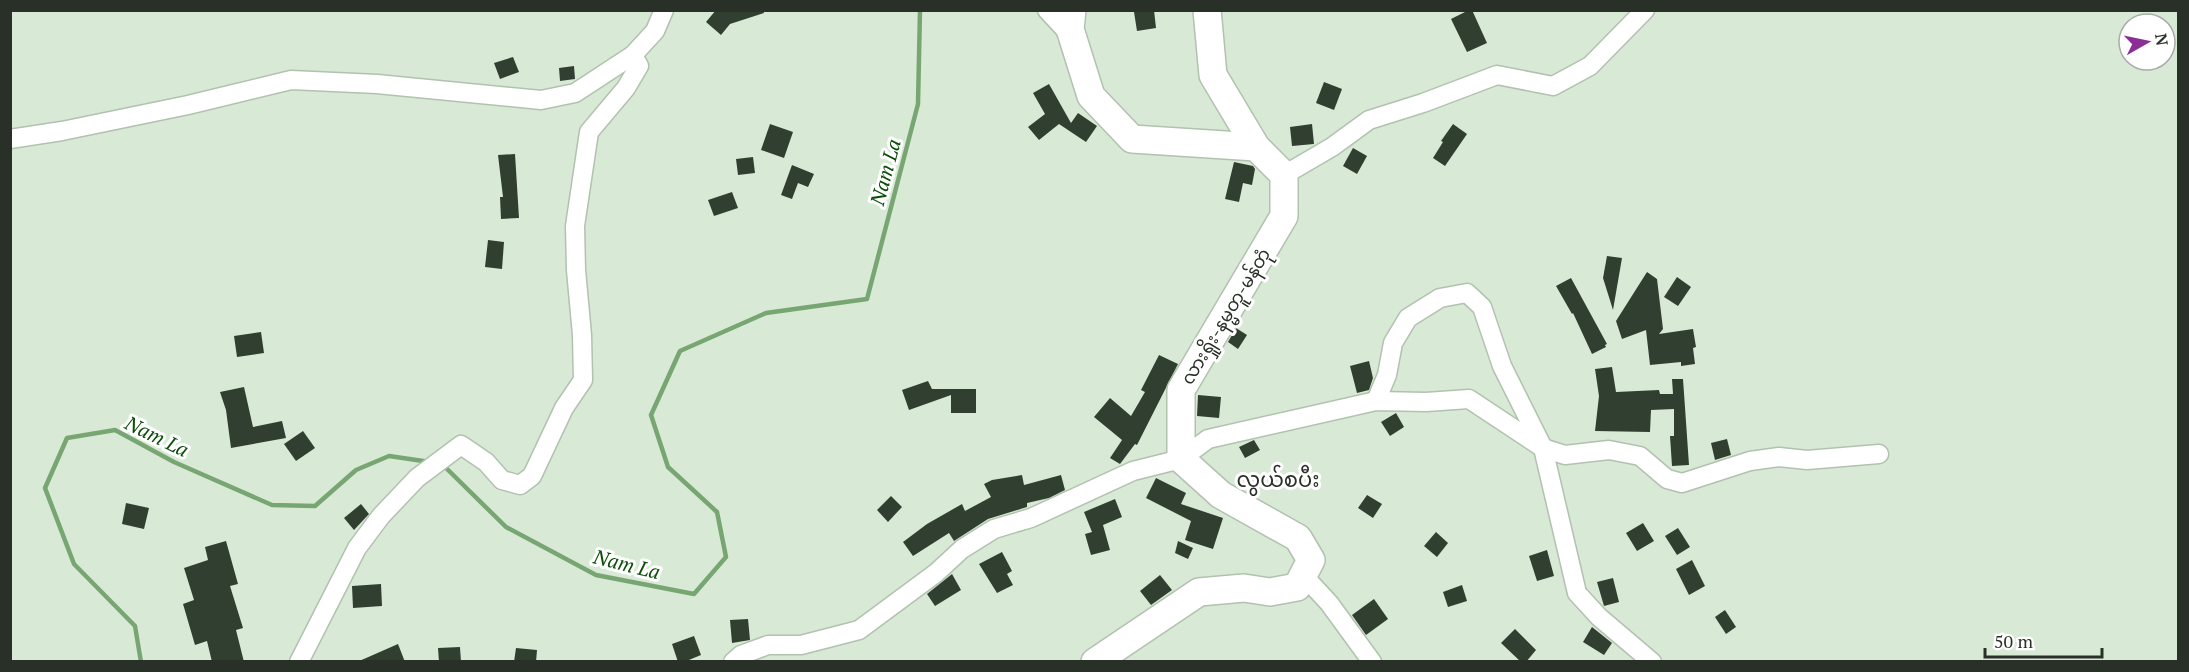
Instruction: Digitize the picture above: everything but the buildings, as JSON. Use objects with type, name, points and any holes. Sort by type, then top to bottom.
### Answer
[{"type":"main road","points":[[1072,10],[1070,29],[1091,96],[1132,139],[1256,147]]},
{"type":"main road","points":[[1207,10],[1214,75],[1256,147],[1284,175]]},
{"type":"main road","name":"လားရှိုး-နမ္မတူ-မန်တုံ","points":[[1181,459],[1181,390],[1284,216],[1284,175]]},
{"type":"main road","points":[[1095,662],[1199,592],[1244,588],[1270,592],[1297,587],[1311,560],[1298,538],[1221,495],[1181,459]]},
{"type":"street","points":[[10,139],[153,112],[291,80],[377,84],[541,100],[575,93],[633,55],[655,30],[664,10]]},
{"type":"street","points":[[1047,10],[1073,38]]},
{"type":"street","points":[[1284,175],[1332,147],[1369,120],[1423,103],[1497,75],[1553,86],[1590,66],[1645,10]]},
{"type":"street","points":[[299,662],[357,548],[381,516],[417,478],[461,445],[486,462],[502,480],[520,484],[532,476],[564,408],[583,380],[575,226],[582,173],[589,132],[626,88],[639,66],[633,55]]},
{"type":"street","points":[[1376,401],[1387,375],[1393,343],[1408,318],[1440,298],[1467,292],[1482,306],[1502,366],[1543,448],[1577,593],[1599,617],[1652,662]]},
{"type":"street","points":[[733,662],[741,655],[768,645],[801,645],[859,630],[936,573],[962,549],[994,529],[1031,518],[1133,471],[1181,459],[1208,439],[1376,401],[1426,402],[1469,399],[1543,448],[1565,455],[1608,450],[1640,456],[1667,479],[1682,483],[1750,461],[1779,457],[1807,460],[1879,454]]},
{"type":"street","points":[[1303,575],[1329,603],[1372,662]]},
{"type":"waterway","name":"Nam La","points":[[443,465],[506,527],[596,575],[694,594],[726,557],[717,512],[668,467],[651,415],[680,351],[766,313],[867,299],[918,104],[920,10]]},
{"type":"waterway","name":"Nam La","points":[[141,662],[135,626],[74,564],[45,488],[67,438],[115,430],[174,462],[272,505],[315,506],[356,470],[389,456],[430,462]]},
{"type":"district","name":"လွယ်စပီး","points":[[1278,479]]}]
